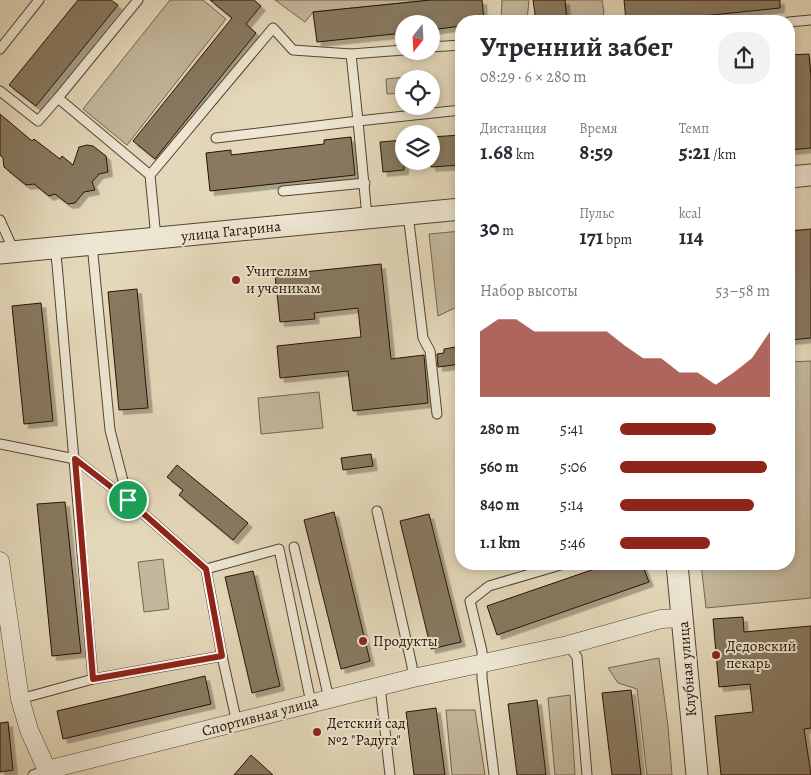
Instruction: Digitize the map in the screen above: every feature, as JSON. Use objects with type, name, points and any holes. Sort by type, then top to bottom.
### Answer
[{"type":"street","points":[[795,176],[811,175]]},
{"type":"street","name":"улица Гагарина","points":[[7,252],[455,210]]},
{"type":"street","name":"Спортивная улица","points":[[0,561],[20,699],[40,772],[237,723],[328,698],[568,645],[661,619],[683,618]]},
{"type":"street","name":"Клубная улица","points":[[678,570],[697,775]]},
{"type":"lane","points":[[0,49],[39,0]]},
{"type":"lane","points":[[0,91],[38,121],[138,0]]},
{"type":"lane","points":[[795,21],[811,20]]},
{"type":"lane","points":[[150,175],[273,28],[293,50],[351,54],[395,51]]},
{"type":"lane","points":[[440,47],[455,46]]},
{"type":"lane","points":[[351,54],[368,218]]},
{"type":"lane","points":[[58,98],[150,175],[156,238]]},
{"type":"lane","points":[[216,138],[455,111]]},
{"type":"lane","points":[[283,191],[365,183]]},
{"type":"lane","points":[[408,214],[423,338],[430,351],[437,414]]},
{"type":"lane","points":[[0,220],[7,252]]},
{"type":"lane","points":[[92,244],[110,430],[128,500]]},
{"type":"lane","points":[[54,248],[58,264],[93,679]]},
{"type":"lane","points":[[0,444],[75,459],[128,500],[206,569],[237,723]]},
{"type":"lane","points":[[377,511],[412,666],[413,678]]},
{"type":"lane","points":[[294,547],[328,698]]},
{"type":"lane","points":[[206,569],[279,549],[311,703]]},
{"type":"lane","points":[[494,775],[482,678],[482,651],[470,601],[489,586],[544,570]]},
{"type":"lane","points":[[568,645],[577,657],[587,775]]},
{"type":"lane","points":[[20,699],[93,679],[222,656]]},
{"type":"lane","points":[[380,686],[390,775]]},
{"type":"shaded area","points":[[170,0],[203,0],[226,19],[127,145],[83,109]]},
{"type":"shaded area","points":[[275,0],[431,0],[313,12],[305,22]]},
{"type":"shaded area","points":[[502,0],[529,0],[528,15],[501,15]]},
{"type":"shaded area","points":[[565,0],[602,0],[603,15],[566,15]]},
{"type":"shaded area","points":[[395,78],[395,94],[387,94],[386,79]]},
{"type":"shaded area","points":[[455,232],[455,308],[438,316],[429,234]]},
{"type":"shaded area","points":[[811,361],[811,598],[706,608],[702,570],[795,570],[795,362]]},
{"type":"shaded area","points":[[319,392],[323,428],[261,434],[258,398]]},
{"type":"shaded area","points":[[163,559],[169,609],[144,612],[138,562]]},
{"type":"shaded area","points":[[659,658],[672,775],[647,775],[637,689],[618,683],[608,668]]},
{"type":"shaded area","points":[[570,695],[575,775],[555,775],[548,698]]},
{"type":"shaded area","points":[[446,710],[475,710],[485,775],[452,775]]},
{"type":"building","points":[[78,0],[111,0],[118,5],[36,106],[9,85]]},
{"type":"building","points":[[210,0],[254,0],[261,6],[246,24],[256,33],[155,159],[133,141],[232,18]]},
{"type":"building","points":[[431,0],[482,0],[483,15],[455,15],[455,27],[440,29],[440,15],[395,15],[395,34],[317,42],[313,12]]},
{"type":"building","points":[[533,0],[565,0],[566,15],[535,15]]},
{"type":"building","points":[[624,0],[780,0],[780,8],[712,15],[625,15]]},
{"type":"building","points":[[809,54],[811,76],[811,148],[795,149],[795,55]]},
{"type":"building","points":[[0,114],[32,141],[34,139],[60,159],[62,156],[73,165],[79,147],[93,146],[106,156],[108,172],[99,174],[92,182],[95,190],[84,192],[75,203],[68,204],[55,194],[49,196],[34,184],[26,185],[4,167],[3,158],[0,155]]},
{"type":"building","points":[[455,135],[455,165],[440,166],[440,136]]},
{"type":"building","points":[[351,137],[355,175],[210,191],[206,153],[231,150],[231,155],[324,144],[324,140]]},
{"type":"building","points":[[395,141],[395,170],[404,170],[383,172],[380,142]]},
{"type":"building","points":[[811,229],[811,338],[795,340],[795,230]]},
{"type":"building","points":[[381,264],[391,359],[424,355],[428,403],[353,411],[348,371],[280,378],[277,346],[361,337],[358,308],[314,313],[315,319],[280,322],[275,275]]},
{"type":"building","points":[[137,289],[148,408],[119,410],[108,292]]},
{"type":"building","points":[[41,303],[53,421],[24,424],[12,306]]},
{"type":"building","points":[[455,347],[455,365],[438,367],[437,354],[444,353],[444,349]]},
{"type":"building","points":[[371,454],[373,466],[343,470],[341,458]]},
{"type":"building","points":[[177,465],[248,523],[233,540],[179,495],[183,490],[167,477]]},
{"type":"building","points":[[65,502],[81,653],[52,656],[37,504]]},
{"type":"building","points":[[334,512],[370,661],[341,669],[304,520]]},
{"type":"building","points":[[429,514],[461,642],[431,649],[400,521]]},
{"type":"building","points":[[592,570],[644,570],[649,582],[497,635],[487,606]]},
{"type":"building","points":[[253,571],[280,686],[252,693],[225,577]]},
{"type":"building","points":[[743,617],[744,632],[811,626],[811,728],[804,729],[811,775],[721,775],[715,716],[753,712],[750,684],[719,687],[713,619]]},
{"type":"building","points":[[205,676],[211,704],[63,739],[57,711]]},
{"type":"building","points":[[631,690],[641,775],[612,775],[602,693]]},
{"type":"building","points":[[537,700],[546,775],[517,775],[508,704]]},
{"type":"building","points":[[436,708],[445,775],[414,775],[406,712]]},
{"type":"building","points":[[8,722],[13,770],[0,772],[0,723]]},
{"type":"building","points":[[251,755],[273,775],[234,775]]},
{"type":"place","name":"Учителям и ученикам","points":[[236,280]]},
{"type":"place","name":"Продукты","points":[[363,641]]},
{"type":"place","name":"Дедовский пекарь","points":[[716,655]]},
{"type":"place","name":"Детский сад №2 \"Радуга\"","points":[[317,732]]},
{"type":"route","points":[[75,459],[128,500],[206,569],[222,656],[93,679],[75,459]]}]
